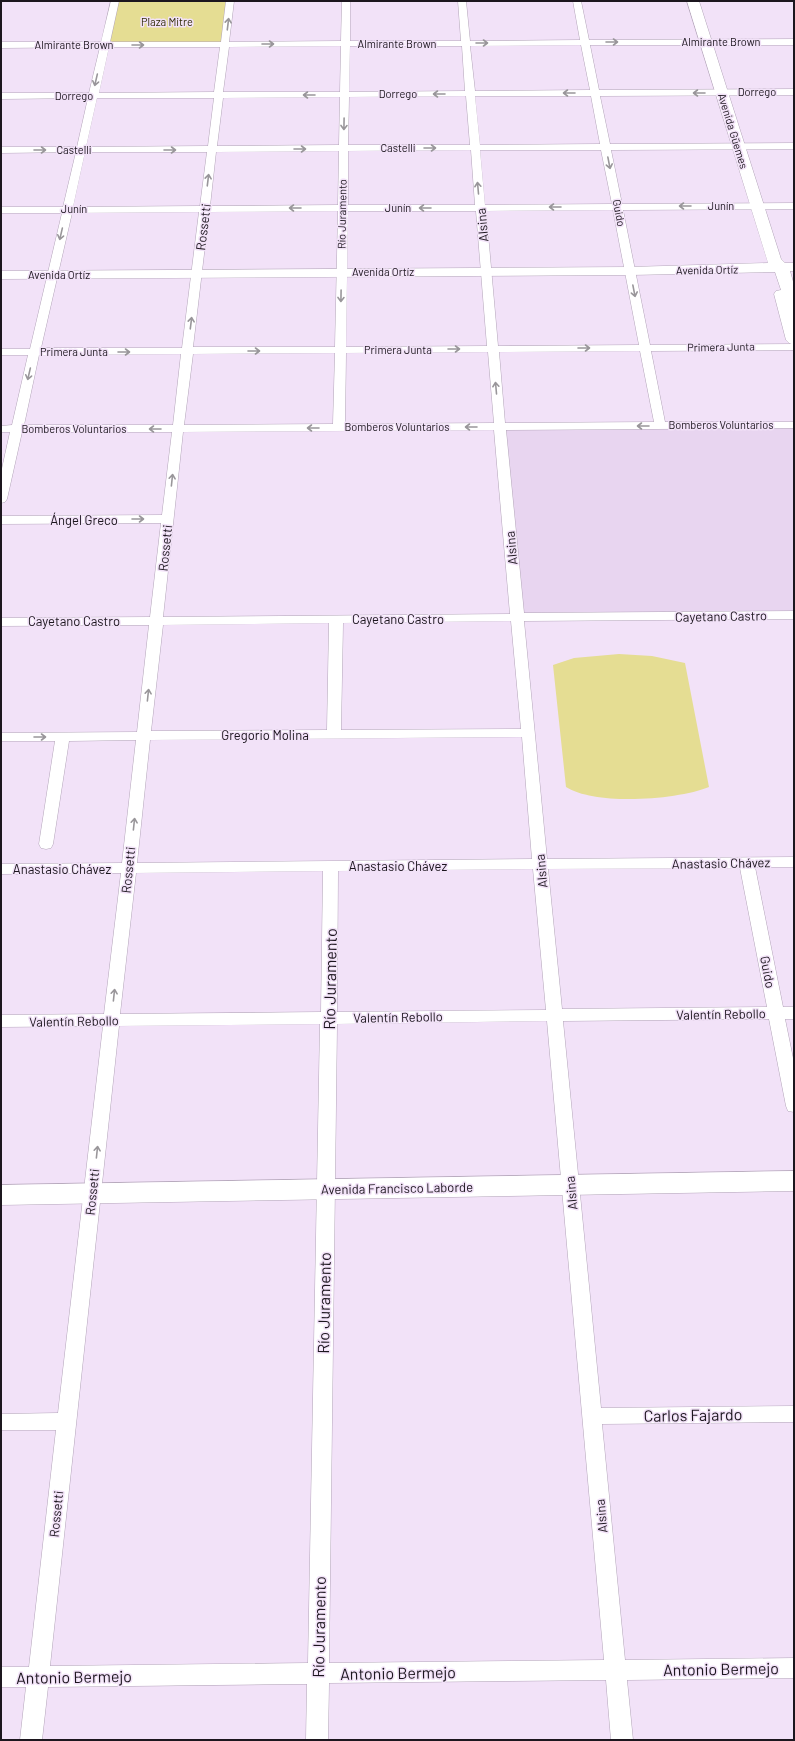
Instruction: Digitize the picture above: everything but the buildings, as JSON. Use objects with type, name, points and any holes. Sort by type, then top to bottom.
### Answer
[{"type":"main road","name":"Avenida Güemes","points":[[693,1],[757,206],[794,308]]},
{"type":"main road","name":"Avenida Güemes","points":[[780,268],[794,340]]},
{"type":"main road","name":"Avenida Ortíz","points":[[1,275],[630,271],[780,268]]},
{"type":"main road","name":"Avenida Francisco Laborde","points":[[571,1192],[794,1180]]},
{"type":"main road","name":"Avenida Francisco Laborde","points":[[1,1206],[92,1199],[571,1192],[794,1192]]},
{"type":"main road","name":"Avenida Francisco Laborde","points":[[1,1195],[92,1199]]},
{"type":"street","points":[[1,499],[115,1]]},
{"type":"street","name":"Rossetti","points":[[31,1740],[178,428],[230,1]]},
{"type":"street","name":"Río Juramento","points":[[339,427],[346,1]]},
{"type":"street","name":"Alsina","points":[[462,1],[540,865],[622,1740]]},
{"type":"street","name":"Guido","points":[[577,1],[660,425]]},
{"type":"street","name":"Almirante Brown","points":[[1,45],[794,42]]},
{"type":"street","name":"Dorrego","points":[[1,96],[794,92]]},
{"type":"street","name":"Castelli","points":[[1,150],[794,146]]},
{"type":"street","name":"Junín","points":[[1,210],[794,206]]},
{"type":"street","name":"Primera Junta","points":[[1,352],[794,347]]},
{"type":"street","name":"Bomberos Voluntarios","points":[[1,430],[794,425]]},
{"type":"street","name":"Ángel Greco","points":[[1,520],[168,519]]},
{"type":"street","name":"Cayetano Castro","points":[[1,622],[794,615]]},
{"type":"street","points":[[334,735],[336,620]]},
{"type":"street","name":"Gregorio Molina","points":[[1,737],[528,733]]},
{"type":"street","points":[[46,844],[64,737]]},
{"type":"street","name":"Anastasio Chávez","points":[[1,869],[794,862]]},
{"type":"street","name":"Guido","points":[[747,863],[794,1106]]},
{"type":"street","name":"Río Juramento","points":[[317,1740],[332,867]]},
{"type":"street","name":"Valentín Rebollo","points":[[1,1021],[794,1013]]},
{"type":"street","name":"Carlos Fajardo","points":[[591,1416],[794,1414]]},
{"type":"street","points":[[1,1422],[67,1421]]},
{"type":"street","name":"Antonio Bermejo","points":[[1,1678],[794,1668]]},
{"type":"shaded area","points":[[794,427],[794,612],[521,615],[504,429]]},
{"type":"green space","name":"Plaza Mitre","points":[[117,1],[226,1],[221,44],[106,44]]},
{"type":"green space","points":[[619,654],[652,656],[685,663],[709,787],[695,792],[658,798],[616,799],[596,797],[579,793],[566,787],[553,665],[574,658]]}]
